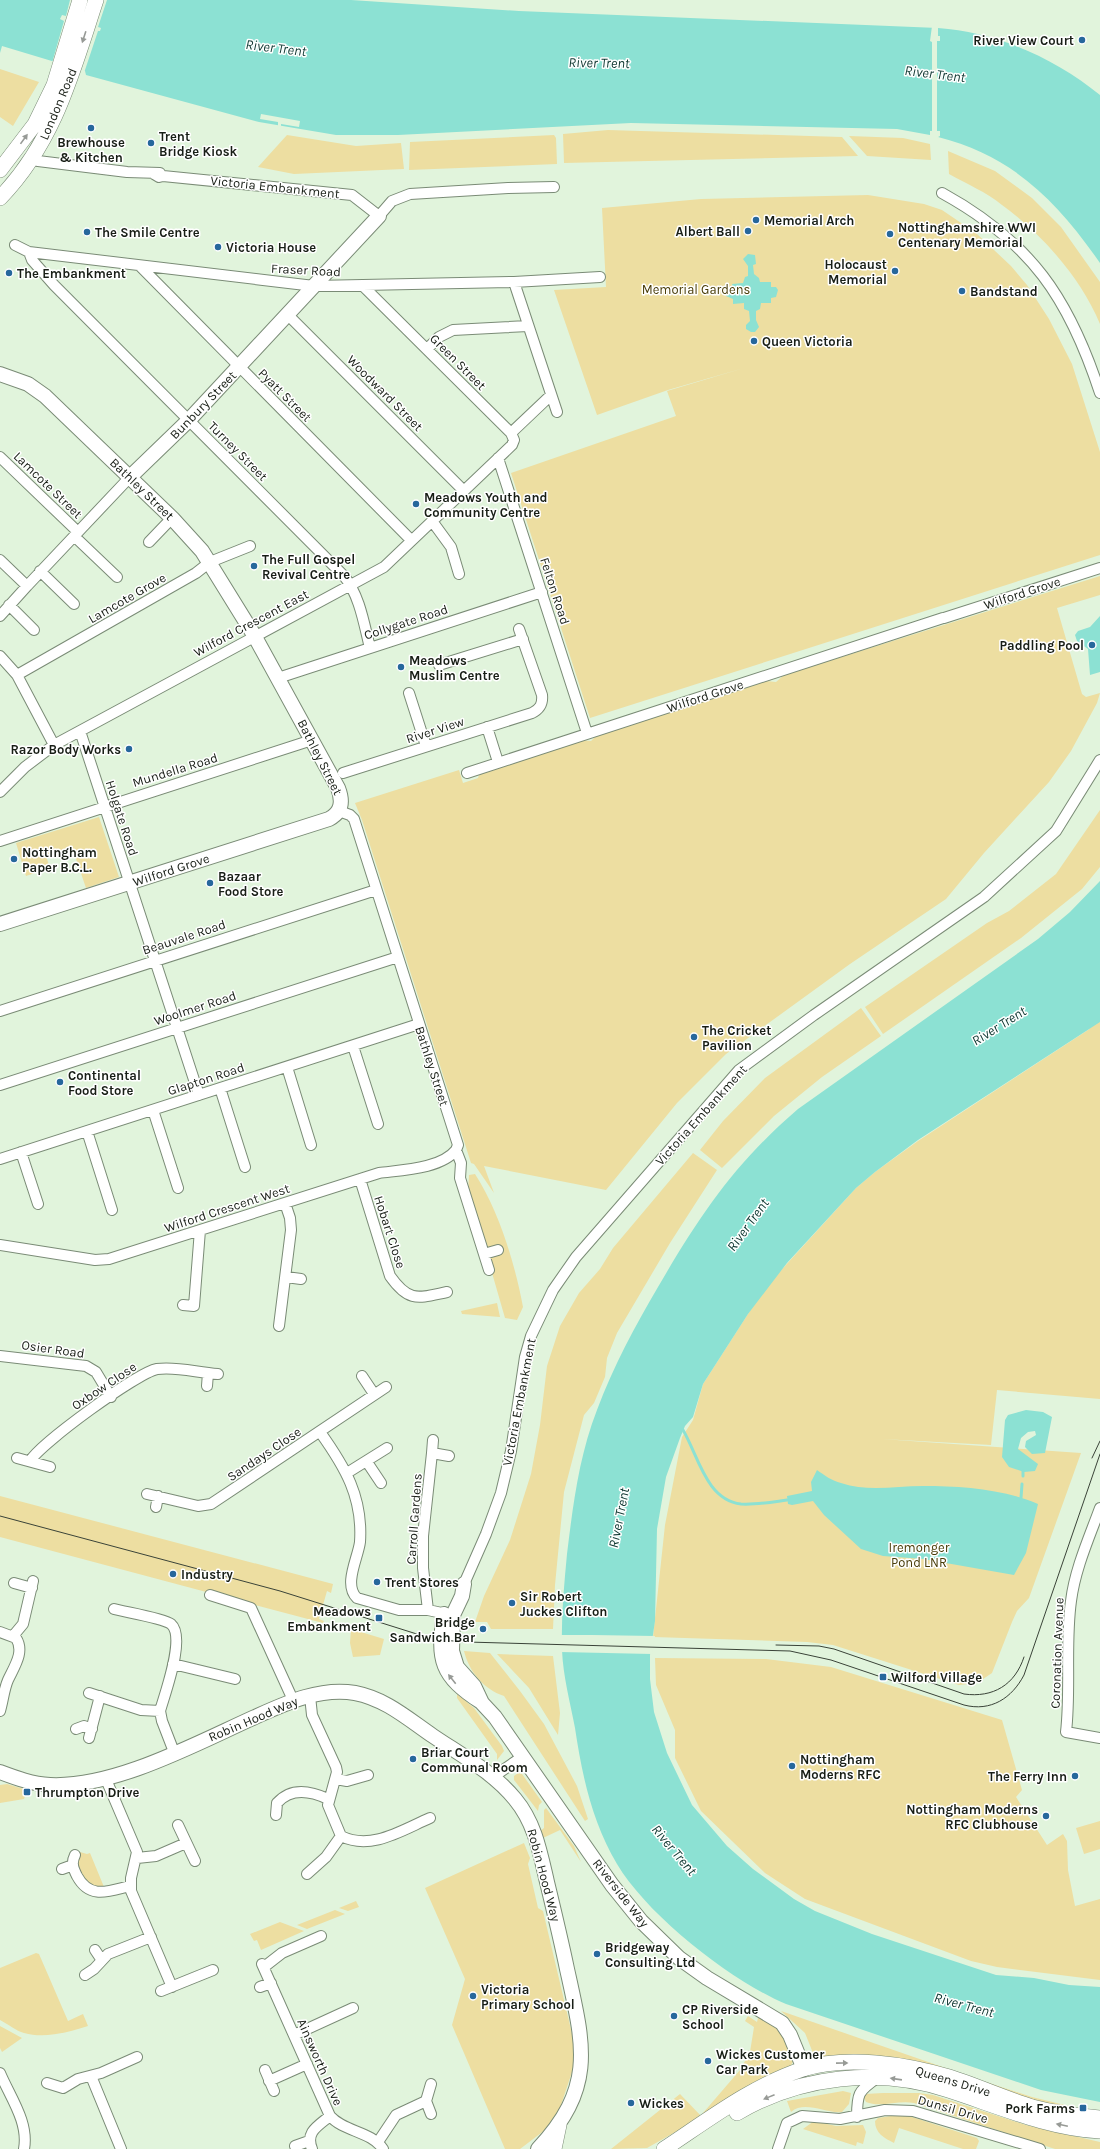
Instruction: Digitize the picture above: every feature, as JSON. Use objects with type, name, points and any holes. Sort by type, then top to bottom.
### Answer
[{"type":"main road","name":"London Road","points":[[0,198],[18,179],[50,130],[80,0]]},
{"type":"main road","name":"London Road","points":[[0,170],[35,124],[60,87],[96,0]]},
{"type":"main road","name":"Queens Drive","points":[[664,2149],[749,2094],[804,2069],[837,2063],[882,2063],[909,2067],[948,2077],[1032,2107],[1072,2116],[1100,2118]]},
{"type":"main road","name":"Queens Drive","points":[[804,2069],[806,2074],[822,2073],[839,2079]]},
{"type":"main road","name":"Queens Drive","points":[[681,2149],[750,2105],[791,2089],[839,2079],[877,2078],[919,2082],[940,2087],[1037,2119],[1100,2131]]},
{"type":"main road","points":[[554,2149],[559,2125]]},
{"type":"street","name":"Victoria Embankment","points":[[32,159],[38,161],[159,175],[352,195],[379,216]]},
{"type":"street","name":"Bunbury Street","points":[[0,616],[130,477],[189,420],[392,202],[406,195],[431,192],[554,187]]},
{"type":"street","points":[[942,193],[981,216],[1002,232],[1041,272],[1074,324],[1100,393]]},
{"type":"street","name":"Fraser Road","points":[[14,245],[29,252],[141,267],[314,286],[514,282],[600,277]]},
{"type":"street","name":"Turney Street","points":[[29,252],[32,260],[54,285],[352,585],[370,648]]},
{"type":"street","name":"Pyatt Street","points":[[141,267],[411,540]]},
{"type":"street","points":[[514,282],[558,412]]},
{"type":"street","name":"Green Street","points":[[364,286],[511,433]]},
{"type":"street","name":"Woodward Street","points":[[288,314],[463,490]]},
{"type":"street","points":[[427,349],[439,337],[453,330],[528,326]]},
{"type":"street","name":"Bathley Street","points":[[0,374],[28,384],[45,396],[191,537],[210,562],[254,635],[312,740],[338,788],[342,802],[339,811],[350,815],[354,819],[458,1146],[456,1150],[461,1163],[460,1178],[489,1270]]},
{"type":"street","points":[[498,458],[514,443],[514,437],[511,433],[551,395]]},
{"type":"street","name":"Lamcote Street","points":[[0,457],[117,577]]},
{"type":"street","name":"Wilford Crescent East","points":[[0,792],[25,767],[54,745],[254,635],[352,585],[388,564],[411,540],[498,458]]},
{"type":"street","name":"Felton Road","points":[[498,458],[587,733]]},
{"type":"street","points":[[149,542],[172,518]]},
{"type":"street","points":[[432,520],[451,547],[459,574]]},
{"type":"street","name":"Lamcote Grove","points":[[17,675],[196,573],[210,562],[250,546]]},
{"type":"street","points":[[0,560],[27,586]]},
{"type":"street","name":"Wilford Grove","points":[[467,773],[1100,568]]},
{"type":"street","points":[[40,572],[74,604]]},
{"type":"street","name":"Collygate Road","points":[[278,678],[542,592]]},
{"type":"street","points":[[9,605],[34,630]]},
{"type":"street","name":"River View","points":[[343,773],[532,713],[541,706],[542,695],[519,629]]},
{"type":"street","points":[[439,665],[522,639]]},
{"type":"street","points":[[0,656],[17,675],[54,745]]},
{"type":"street","points":[[409,693],[426,746]]},
{"type":"street","points":[[487,727],[498,762]]},
{"type":"street","name":"Holgate Road","points":[[80,731],[199,1096]]},
{"type":"street","name":"Mundella Road","points":[[0,841],[312,740]]},
{"type":"street","name":"Victoria Embankment","points":[[456,1600],[462,1596],[464,1584],[486,1534],[500,1493],[511,1451],[525,1357],[530,1336],[552,1290],[573,1262],[739,1070],[814,1015],[984,898],[1056,831],[1100,760]]},
{"type":"street","name":"Wilford Grove","points":[[0,924],[329,819],[339,811]]},
{"type":"street","name":"Beauvale Road","points":[[0,1011],[154,960],[376,890]]},
{"type":"street","name":"Woolmer Road","points":[[0,1085],[398,957]]},
{"type":"street","name":"Glapton Road","points":[[0,1159],[419,1024]]},
{"type":"street","points":[[353,1046],[378,1124]]},
{"type":"street","points":[[286,1067],[311,1145]]},
{"type":"street","points":[[220,1088],[245,1167]]},
{"type":"street","points":[[153,1110],[178,1188]]},
{"type":"street","points":[[87,1131],[112,1210]]},
{"type":"street","name":"Wilford Crescent West","points":[[0,1246],[103,1260],[379,1173],[427,1166],[448,1158],[456,1150]]},
{"type":"street","points":[[21,1152],[38,1204]]},
{"type":"street","name":"Hobart Close","points":[[360,1179],[390,1276],[398,1287],[404,1293],[421,1298],[447,1292]]},
{"type":"street","points":[[279,1326],[291,1230],[290,1218],[285,1203]]},
{"type":"street","points":[[183,1305],[194,1306],[200,1230]]},
{"type":"street","points":[[484,1254],[498,1250]]},
{"type":"street","points":[[286,1277],[301,1279]]},
{"type":"street","name":"Osier Road","points":[[0,1356],[86,1366],[96,1372],[111,1396]]},
{"type":"street","name":"Oxbow Close","points":[[30,1462],[54,1436],[111,1396],[155,1370],[176,1369],[213,1373],[207,1386]]},
{"type":"street","points":[[362,1376],[374,1394]]},
{"type":"street","name":"Sandays Close","points":[[146,1494],[198,1506],[208,1505],[223,1497],[386,1387]]},
{"type":"street","points":[[320,1432],[347,1474],[358,1510],[360,1544],[351,1585],[353,1594],[357,1598],[399,1610],[428,1610],[449,1614]]},
{"type":"street","name":"Carroll Gardens","points":[[428,1610],[423,1536],[433,1440]]},
{"type":"street","points":[[347,1474],[386,1448]]},
{"type":"street","points":[[432,1453],[449,1456]]},
{"type":"street","points":[[17,1458],[50,1467]]},
{"type":"street","points":[[367,1462],[381,1483]]},
{"type":"street","points":[[156,1507],[158,1496]]},
{"type":"street","name":"Coronation Avenue","points":[[1100,1508],[1072,1592],[1069,1624],[1068,1707],[1066,1732],[1100,1738]]},
{"type":"street","points":[[14,1583],[33,1585],[23,1624],[14,1636]]},
{"type":"street","points":[[210,1595],[251,1608],[293,1700]]},
{"type":"street","name":"Riverside Way","points":[[456,1600],[449,1614],[440,1640],[445,1667],[457,1684],[482,1703],[612,1885],[641,1921],[679,1958],[707,1978],[782,2023],[790,2035],[804,2069]]},
{"type":"street","points":[[114,1609],[170,1624],[177,1635],[173,1664],[160,1711],[162,1721],[174,1752]]},
{"type":"street","points":[[0,1632],[14,1636],[18,1640],[19,1653],[8,1681],[0,1711]]},
{"type":"street","points":[[173,1664],[235,1679]]},
{"type":"street","name":"Robin Hood Way","points":[[0,1772],[24,1781],[52,1785],[105,1777],[146,1764],[293,1700],[339,1692],[357,1694],[390,1706],[492,1777],[514,1798],[534,1829],[577,2013],[581,2045],[580,2081],[567,2112],[559,2125],[538,2149]]},
{"type":"street","points":[[89,1693],[141,1710],[160,1711]]},
{"type":"street","points":[[76,1729],[84,1726],[90,1734],[100,1696]]},
{"type":"street","points":[[310,1696],[312,1715],[335,1763],[337,1772],[336,1779],[328,1799],[329,1811],[341,1836],[354,1841],[370,1843],[430,1818]]},
{"type":"street","points":[[492,1777],[522,1757]]},
{"type":"street","points":[[336,1779],[347,1781],[368,1775]]},
{"type":"street","points":[[105,1777],[135,1845],[137,1858],[130,1886],[172,1987]]},
{"type":"street","points":[[276,1815],[277,1804],[293,1793],[314,1792],[328,1799]]},
{"type":"street","points":[[178,1825],[195,1861]]},
{"type":"street","points":[[307,1874],[326,1857],[341,1836]]},
{"type":"street","points":[[137,1858],[156,1856],[186,1843]]},
{"type":"street","points":[[75,1855],[73,1866],[84,1887],[89,1890],[101,1892],[130,1886]]},
{"type":"street","points":[[62,1869],[73,1866]]},
{"type":"street","name":"Ainsworth Drive","points":[[321,1936],[282,1953],[263,1965],[330,2116],[339,2123],[380,2146]]},
{"type":"street","points":[[85,1975],[94,1969],[108,1954],[151,1937]]},
{"type":"street","points":[[95,1950],[101,1960]]},
{"type":"street","points":[[161,1992],[214,1970]]},
{"type":"street","points":[[260,1987],[271,1983]]},
{"type":"street","points":[[294,2035],[353,2008]]},
{"type":"street","points":[[46,2083],[60,2089],[78,2079],[91,2076],[137,2057]]},
{"type":"street","points":[[269,2081],[307,2064]]},
{"type":"street","points":[[264,2070],[274,2091]]},
{"type":"street","points":[[91,2076],[122,2149]]},
{"type":"street","points":[[1,2078],[24,2125],[26,2138],[24,2149]]},
{"type":"street","points":[[857,2117],[857,2096],[862,2088],[877,2078]]},
{"type":"street","points":[[431,2084],[426,2101],[431,2114]]},
{"type":"street","points":[[380,2146],[396,2115],[426,2101]]},
{"type":"street","name":"Dunsil Drive","points":[[778,2149],[788,2122],[802,2116],[840,2119],[857,2117],[885,2110],[914,2111],[1040,2149]]},
{"type":"street","points":[[295,2146],[310,2145],[312,2132],[330,2116]]},
{"type":"green space","points":[[0,69],[39,82],[13,126],[0,117]]},
{"type":"green space","points":[[608,130],[842,137],[858,156],[564,163],[563,134]]},
{"type":"green space","points":[[287,135],[356,146],[401,143],[404,169],[294,174],[258,167]]},
{"type":"green space","points":[[554,135],[556,138],[557,164],[409,170],[410,142]]},
{"type":"green space","points":[[849,136],[903,138],[930,144],[931,160],[867,156]]},
{"type":"green space","points":[[948,151],[995,171],[1032,198],[1061,227],[1100,282],[1100,324],[1092,307],[1071,274],[1046,243],[1032,229],[996,200],[949,174]]},
{"type":"green space","name":"Memorial Gardens","points":[[868,195],[924,204],[942,210],[976,233],[1011,266],[1027,285],[1049,319],[1072,364],[1100,452],[1100,555],[590,718],[511,473],[676,416],[667,391],[744,368],[668,390],[597,415],[554,290],[606,287],[602,208],[701,199]]},
{"type":"green space","points":[[1100,576],[1100,595],[1057,608],[1082,694],[1086,697],[1100,693],[1097,703],[1071,751],[1049,782],[984,853],[946,899],[850,964],[726,1054],[677,1103],[606,1190],[484,1166],[494,1193],[474,1164],[471,1163],[362,820],[355,803],[459,770],[463,783],[478,778],[480,772],[580,740],[591,741],[597,735],[766,681],[776,682],[784,675]]},
{"type":"green space","points":[[1100,810],[1100,867],[1082,889],[1021,938],[883,1034],[865,1007],[987,923],[1009,911],[1056,874]]},
{"type":"green space","points":[[99,817],[119,877],[86,888],[72,847],[46,856],[50,868],[26,876],[16,843]]},
{"type":"green space","points":[[861,1008],[881,1036],[822,1077],[774,1116],[722,1168],[700,1150],[723,1121],[765,1078]]},
{"type":"green space","name":"Iremonger Pond LNR","points":[[1100,1019],[1100,1399],[997,1390],[991,1445],[882,1439],[1081,1453],[1029,1598],[1017,1611],[992,1673],[977,1683],[959,1685],[833,1645],[807,1642],[653,1637],[665,1525],[682,1437],[693,1420],[703,1384],[764,1289],[856,1188],[875,1172],[918,1141],[1088,1030]]},
{"type":"green space","points":[[693,1153],[717,1170],[670,1243],[617,1333],[607,1358],[605,1377],[594,1403],[584,1415],[564,1492],[555,1585],[553,1629],[491,1629],[487,1622],[475,1622],[484,1596],[510,1540],[531,1474],[540,1425],[547,1366],[560,1326],[579,1293],[600,1269],[613,1248]]},
{"type":"green space","points":[[475,1174],[492,1204],[516,1273],[523,1307],[517,1320],[505,1318],[488,1259],[502,1254],[500,1245],[486,1248],[468,1193],[469,1175]]},
{"type":"green space","points":[[497,1303],[500,1317],[462,1314],[461,1311]]},
{"type":"green space","points":[[0,1496],[333,1584],[331,1593],[327,1591],[319,1619],[324,1621],[323,1623],[0,1537]]},
{"type":"green space","points":[[351,1629],[384,1639],[380,1655],[353,1657],[350,1643]]},
{"type":"green space","points":[[464,1651],[490,1653],[520,1691],[544,1724],[577,1786],[588,1819],[585,1821],[504,1696],[496,1693],[483,1684],[473,1672]]},
{"type":"green space","points":[[497,1654],[553,1656],[560,1713],[558,1735],[529,1688]]},
{"type":"green space","points":[[655,1658],[766,1659],[831,1667],[1002,1720],[1022,1790],[1016,1797],[1047,1845],[1063,1834],[1067,1841],[1068,1870],[1075,1906],[1100,1899],[1100,1980],[997,1967],[971,1961],[805,1899],[765,1873],[701,1811],[675,1758],[675,1730],[656,1685]]},
{"type":"green space","points":[[457,1694],[474,1708],[502,1746],[504,1751],[497,1760],[497,1754],[457,1698]]},
{"type":"green space","points":[[518,1773],[522,1774],[542,1802],[539,1805],[538,1811],[514,1780],[514,1776]]},
{"type":"green space","points":[[7,1784],[27,1790],[24,1799],[0,1803],[0,1785]]},
{"type":"green space","points":[[546,1808],[574,1846],[581,1862],[560,1830],[543,1838],[540,1831],[544,1828],[544,1810]]},
{"type":"green space","points":[[1100,1821],[1100,1849],[1084,1854],[1076,1828]]},
{"type":"green space","name":"Victoria Primary School","points":[[524,1843],[530,1858],[528,1864],[538,1908],[543,1911],[573,2038],[573,2069],[560,2108],[545,2130],[520,2149],[505,2149],[452,2025],[465,1979],[425,1888]]},
{"type":"green space","points":[[80,1852],[87,1854],[90,1853],[104,1887],[90,1886],[82,1875],[77,1862]]},
{"type":"green space","points":[[356,1901],[359,1907],[348,1911],[339,1908]]},
{"type":"green space","points":[[335,1910],[345,1914],[307,1929],[297,1925]]},
{"type":"green space","points":[[280,1922],[304,1931],[261,1950],[257,1940],[254,1941],[250,1934]]},
{"type":"green space","points":[[36,1953],[39,1954],[68,2021],[83,2014],[88,2026],[48,2035],[32,2035],[21,2032],[0,2020],[0,1968]]},
{"type":"green space","points":[[781,2011],[983,2081],[1032,2097],[1077,2108],[1076,2111],[1049,2106],[943,2071],[814,2061],[809,2056],[813,2053],[805,2033]]},
{"type":"green space","points":[[748,2016],[757,2022],[758,2018],[765,2019],[786,2034],[795,2058],[790,2067],[766,2076],[745,2087],[725,2100],[705,2116],[703,2113],[740,2070],[750,2052],[754,2027],[745,2021]]},
{"type":"green space","points":[[0,2026],[22,2038],[2,2052],[0,2048]]},
{"type":"green space","points":[[843,2091],[851,2093],[849,2104],[842,2112],[803,2107],[791,2112],[787,2101]]},
{"type":"green space","points":[[919,2093],[933,2095],[1026,2125],[1100,2142],[1100,2149],[1055,2149],[914,2103],[902,2102],[871,2104],[866,2102],[864,2098],[865,2094]]},
{"type":"green space","points":[[680,2094],[702,2117],[647,2148],[611,2149]]},
{"type":"green space","points":[[897,2115],[909,2116],[977,2138],[979,2141],[976,2149],[963,2149],[899,2128],[894,2143],[878,2132],[875,2121],[878,2118]]},
{"type":"green space","points":[[814,2121],[836,2126],[863,2125],[866,2132],[863,2144],[857,2142],[856,2146],[803,2129]]},
{"type":"water","name":"River Trent","points":[[0,0],[351,0],[519,11],[938,28],[981,35],[1024,49],[1064,69],[1100,95],[1100,263],[1067,220],[1050,201],[1031,184],[1011,169],[989,156],[965,145],[938,137],[940,131],[930,131],[930,135],[897,129],[631,123],[398,135],[336,135],[259,122],[86,75],[85,71],[2,46],[0,53]]},
{"type":"water","points":[[748,254],[755,255],[756,264],[753,265],[754,274],[759,278],[760,282],[771,282],[771,287],[776,287],[778,290],[776,297],[771,298],[771,303],[761,303],[760,309],[756,311],[756,320],[759,327],[755,332],[751,332],[746,329],[746,325],[750,321],[749,311],[744,309],[744,303],[733,304],[733,299],[726,296],[726,291],[733,289],[732,284],[743,283],[745,277],[748,276],[748,266],[743,259]]},
{"type":"water","name":"Paddling Pool","points":[[1100,616],[1100,672],[1090,675],[1088,649],[1077,641],[1075,635],[1078,631],[1090,627]]},
{"type":"water","name":"River Trent","points":[[1100,881],[1100,1022],[918,1140],[856,1188],[787,1263],[748,1314],[703,1384],[693,1417],[685,1426],[666,1477],[657,1529],[655,1621],[650,1655],[650,1679],[654,1712],[667,1753],[692,1805],[727,1846],[753,1869],[794,1899],[815,1911],[872,1934],[996,1975],[1034,1978],[1069,1985],[1100,1987],[1100,2102],[1041,2090],[786,2004],[764,1994],[741,1980],[692,1945],[649,1905],[631,1884],[617,1864],[601,1832],[589,1798],[585,1781],[565,1679],[562,1614],[567,1554],[581,1463],[597,1410],[617,1362],[649,1302],[673,1261],[720,1191],[755,1149],[798,1109],[1038,939],[1070,912]]},
{"type":"water","points":[[1026,1410],[1043,1412],[1052,1417],[1045,1453],[1032,1454],[1025,1447],[1026,1441],[1036,1435],[1035,1431],[1028,1432],[1021,1438],[1018,1449],[1038,1464],[1035,1471],[1024,1472],[1009,1467],[1002,1457],[1005,1420],[1008,1415]]},
{"type":"water","points":[[817,1470],[834,1481],[851,1486],[882,1488],[923,1486],[982,1489],[1011,1495],[1038,1504],[1026,1553],[1014,1575],[923,1559],[883,1556],[861,1549],[824,1515],[813,1501],[792,1505],[788,1504],[787,1496],[812,1491],[811,1482]]},
{"type":"pier","points":[[70,0],[107,0],[98,27],[101,28],[100,31],[98,31],[84,73],[52,63],[64,21],[60,19],[62,15],[66,16]]},
{"type":"pier","points":[[932,26],[938,26],[938,36],[940,36],[940,41],[937,41],[937,131],[940,131],[940,136],[938,137],[939,139],[936,137],[938,133],[930,135],[930,131],[932,131],[932,42],[930,41]]},
{"type":"pier","points":[[261,114],[300,121],[299,127],[281,124],[281,127],[278,126],[278,122],[260,119]]},
{"type":"pier","points":[[560,1635],[655,1636],[652,1654],[560,1652]]},
{"type":"waterway","points":[[683,1430],[704,1475],[719,1494],[729,1501],[741,1504],[758,1504],[787,1500]]},
{"type":"waterway","points":[[1023,1471],[1023,1476]]},
{"type":"waterway","points":[[1021,1498],[1022,1484]]},
{"type":"tram line","points":[[1092,1458],[1100,1441]]},
{"type":"tram line","points":[[0,1516],[280,1591],[440,1640],[790,1651],[831,1660],[964,1705],[974,1707],[992,1705],[1000,1701],[1013,1690],[1024,1675],[1100,1454]]},
{"type":"tram line","points":[[776,1645],[819,1646],[834,1649],[964,1694],[975,1695],[984,1694],[1002,1688],[1015,1675],[1024,1657]]},
{"type":"place","name":"River View Court","points":[[1082,40]]},
{"type":"place","name":"Brewhouse & Kitchen","points":[[91,128]]},
{"type":"place","name":"Trent Bridge Kiosk","points":[[151,143]]},
{"type":"place","name":"Memorial Arch","points":[[756,220]]},
{"type":"place","name":"Albert Ball","points":[[748,231]]},
{"type":"place","name":"The Smile Centre","points":[[87,232]]},
{"type":"place","name":"Nottinghamshire WWI Centenary Memorial","points":[[890,234]]},
{"type":"place","name":"Victoria House","points":[[218,247]]},
{"type":"place","name":"Holocaust Memorial","points":[[895,271]]},
{"type":"place","name":"The Embankment","points":[[9,273]]},
{"type":"place","name":"Bandstand","points":[[962,291]]},
{"type":"place","name":"Queen Victoria","points":[[754,341]]},
{"type":"place","name":"Meadows Youth and Community Centre","points":[[416,504]]},
{"type":"place","name":"The Full Gospel Revival Centre","points":[[254,566]]},
{"type":"place","name":"Paddling Pool","points":[[1092,645]]},
{"type":"place","name":"Meadows Muslim Centre","points":[[401,667]]},
{"type":"place","name":"Razor Body Works","points":[[129,749]]},
{"type":"place","name":"Nottingham Paper B.C.L.","points":[[14,859]]},
{"type":"place","name":"Bazaar Food Store","points":[[210,883]]},
{"type":"place","name":"The Cricket Pavilion","points":[[694,1037]]},
{"type":"place","name":"Continental Food Store","points":[[60,1082]]},
{"type":"place","name":"Industry","points":[[173,1574]]},
{"type":"place","name":"Trent Stores","points":[[377,1582]]},
{"type":"place","name":"Sir Robert Juckes Clifton","points":[[512,1603]]},
{"type":"place","name":"Meadows Embankment","points":[[379,1618]]},
{"type":"place","name":"Bridge Sandwich Bar","points":[[483,1629]]},
{"type":"place","name":"Wilford Village","points":[[883,1677]]},
{"type":"place","name":"Briar Court Communal Room","points":[[413,1759]]},
{"type":"place","name":"Nottingham Moderns RFC","points":[[792,1766]]},
{"type":"place","name":"The Ferry Inn","points":[[1075,1776]]},
{"type":"place","name":"Thrumpton Drive","points":[[27,1792]]},
{"type":"place","name":"Nottingham Moderns RFC Clubhouse","points":[[1046,1816]]},
{"type":"place","name":"Bridgeway Consulting Ltd","points":[[597,1954]]},
{"type":"place","name":"Victoria Primary School","points":[[473,1996]]},
{"type":"place","name":"CP Riverside School","points":[[674,2016]]},
{"type":"place","name":"Wickes Customer Car Park","points":[[708,2061]]},
{"type":"place","name":"Wickes","points":[[631,2103]]},
{"type":"place","name":"Pork Farms","points":[[1083,2108]]}]
